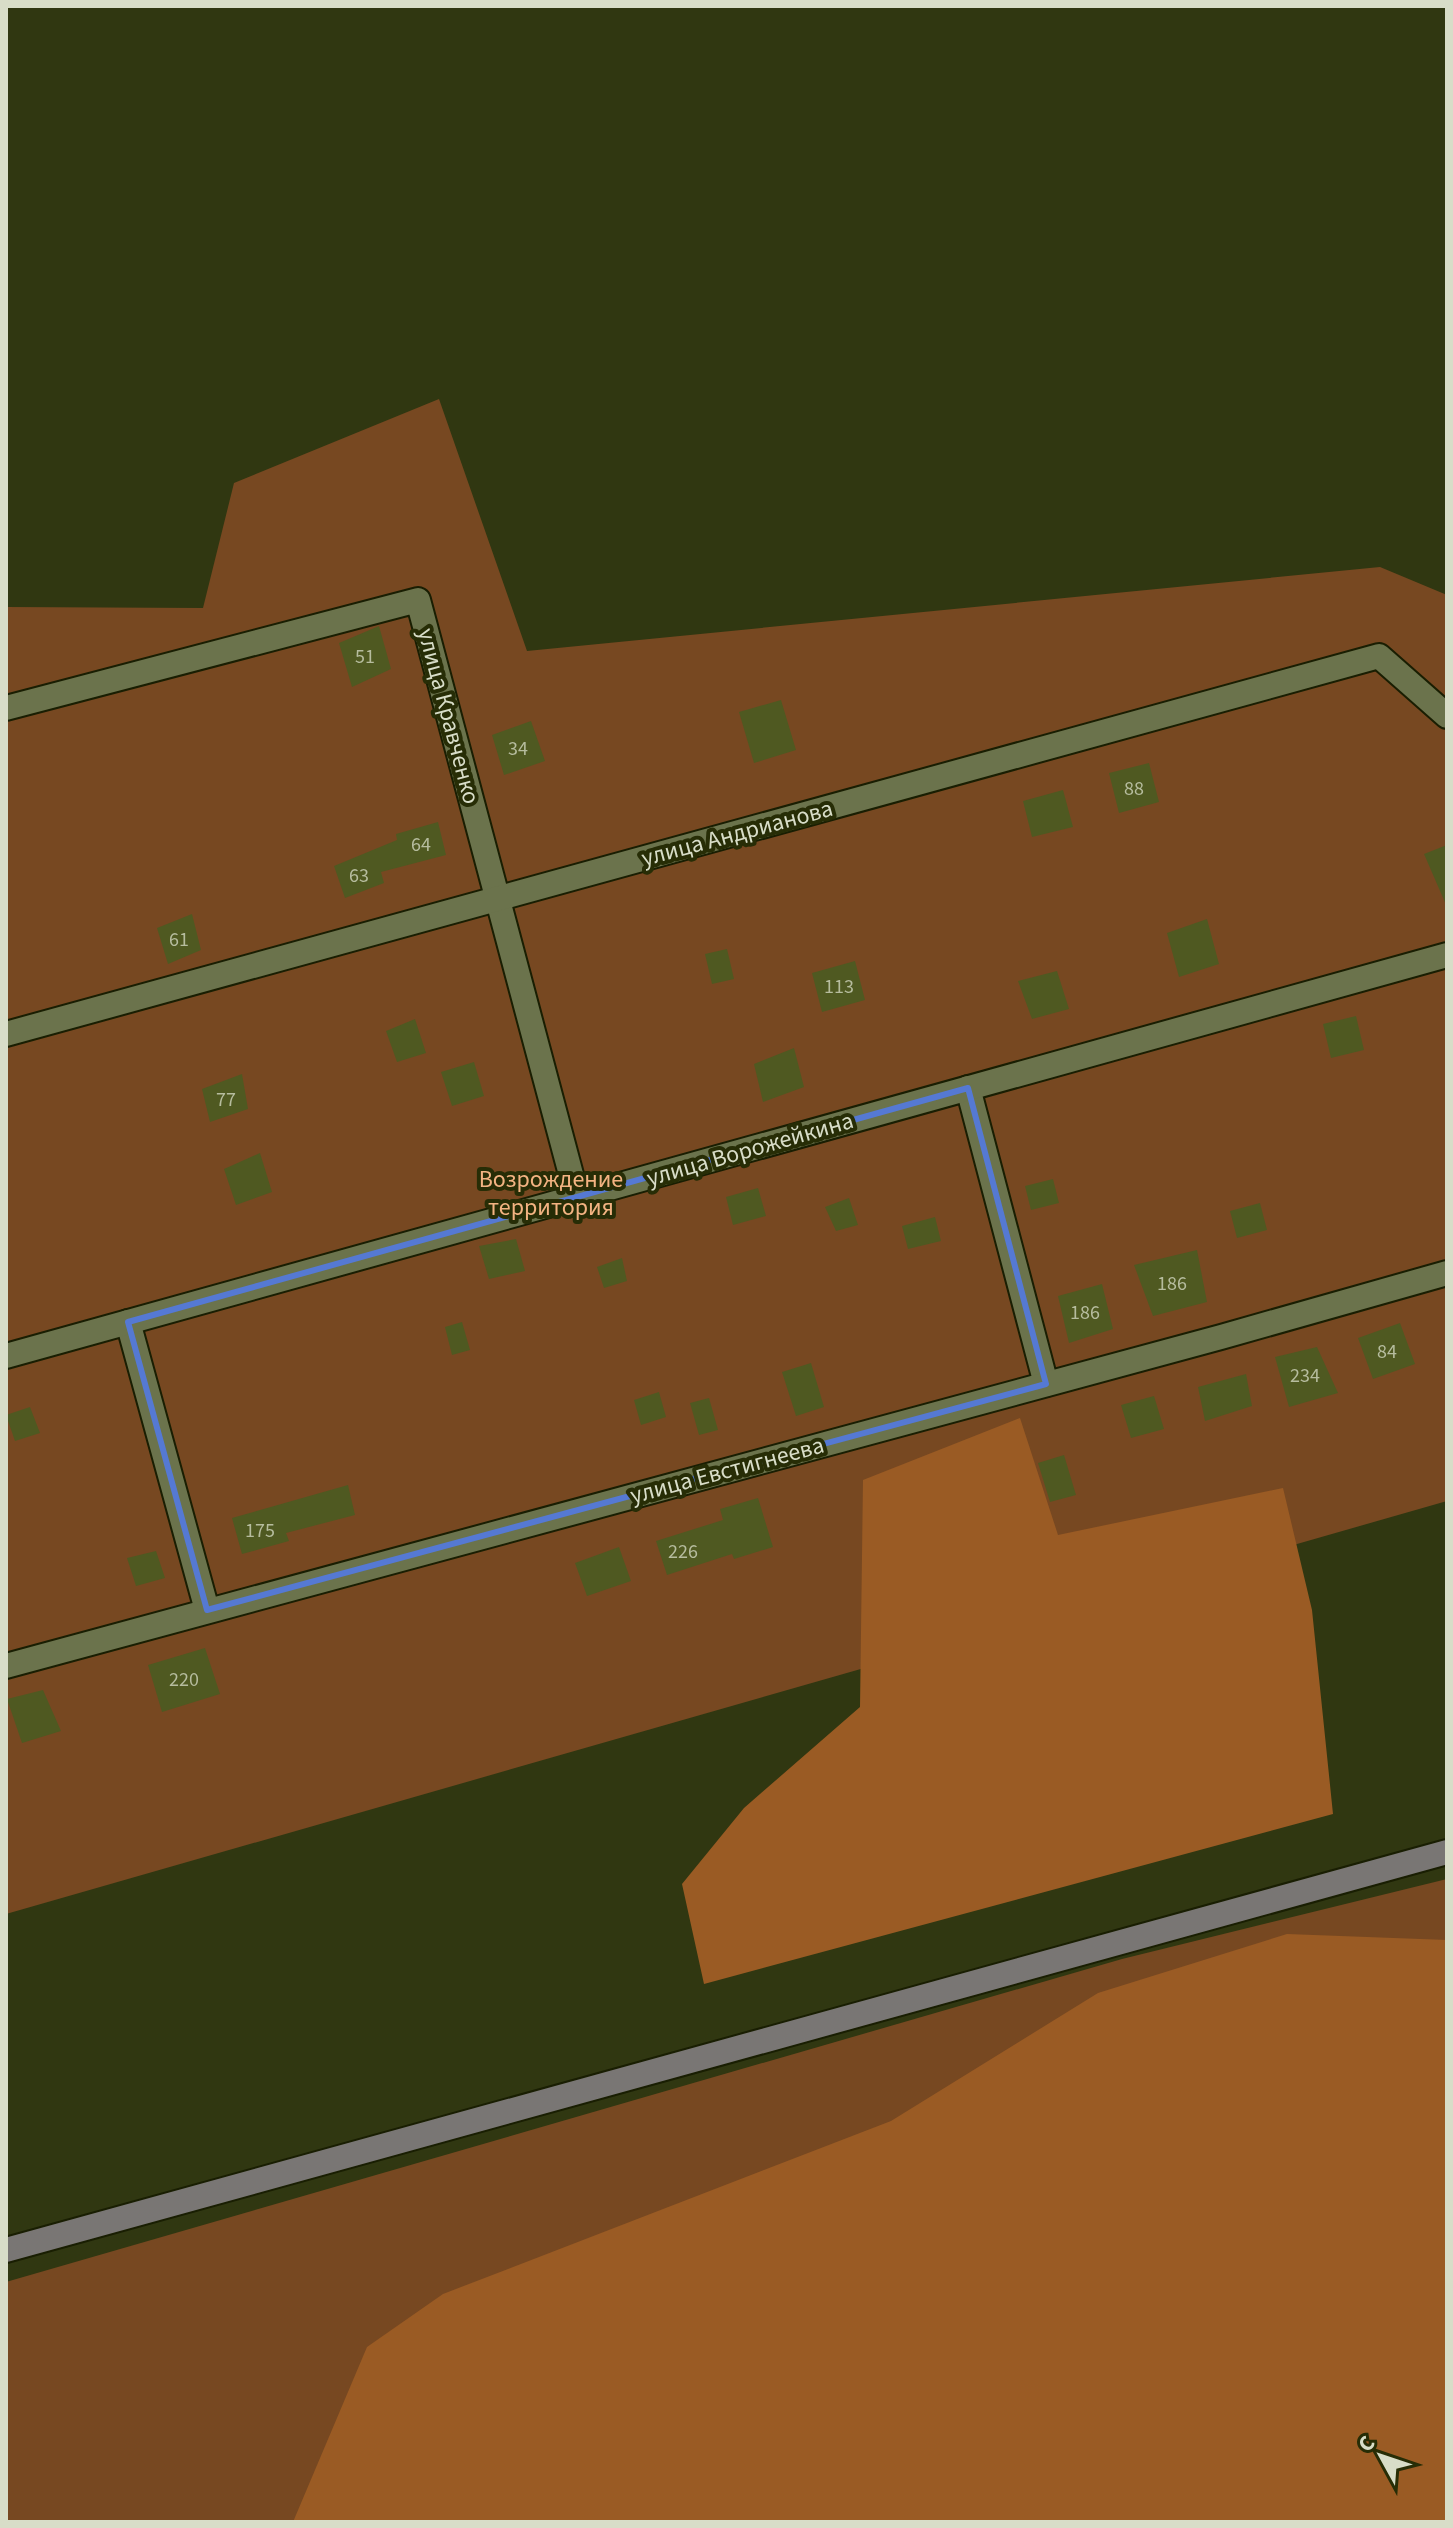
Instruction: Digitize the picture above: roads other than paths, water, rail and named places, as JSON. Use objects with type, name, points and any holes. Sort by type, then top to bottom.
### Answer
[{"type":"main road","points":[[6,2250],[1447,1852]]},
{"type":"street","name":"улица Кравченко","points":[[6,708],[418,600],[577,1197]]},
{"type":"street","name":"улица Андрианова","points":[[6,1034],[1379,656],[1447,716]]},
{"type":"street","name":"улица Ворожейкина","points":[[6,1356],[1447,955]]},
{"type":"street","points":[[968,1088],[1046,1384]]},
{"type":"street","name":"улица Евстигнеева","points":[[6,1666],[1447,1273]]},
{"type":"street","points":[[128,1322],[207,1610]]},
{"type":"park label","name":"Возрождение территория","points":[[551,1193]]}]
